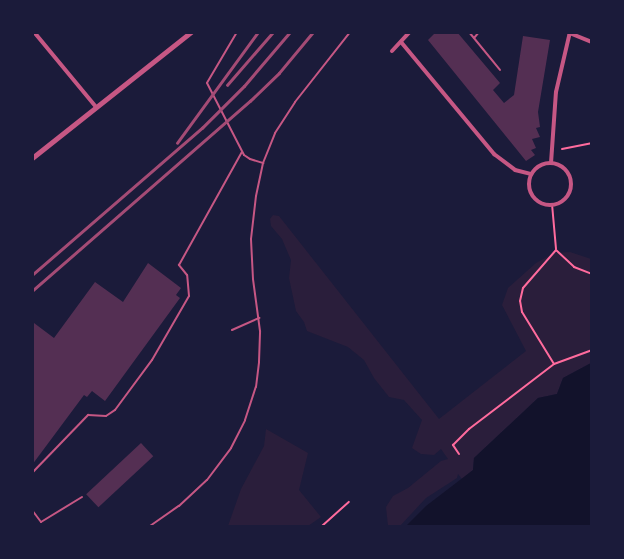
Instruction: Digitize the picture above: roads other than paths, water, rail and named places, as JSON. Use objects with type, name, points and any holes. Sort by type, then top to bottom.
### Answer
[{"type":"street","points":[[34,32],[96,108]]},
{"type":"street","points":[[32,158],[190,32]]},
{"type":"street","points":[[392,51],[410,32]]},
{"type":"street","points":[[551,163],[556,92],[569,33],[592,42]]},
{"type":"street","points":[[401,42],[494,154],[515,170],[531,174]]},
{"type":"street","points":[[551,163],[559,165],[566,170],[570,184],[564,199],[552,204],[543,203],[532,194],[529,182],[531,174],[539,166],[551,163]]},
{"type":"lane","points":[[180,32],[184,38]]},
{"type":"lane","points":[[237,32],[207,83],[242,152],[250,159],[263,163]]},
{"type":"lane","points":[[150,526],[179,506],[198,489],[224,459],[237,438],[249,409],[257,380],[260,346],[251,239],[256,196],[263,163],[281,124],[302,93],[350,32]]},
{"type":"lane","points":[[470,32],[500,70]]},
{"type":"lane","points":[[474,38],[478,32]]},
{"type":"lane","points":[[32,473],[88,415],[106,416],[115,410],[152,360],[189,296],[187,275],[179,265],[242,152]]},
{"type":"lane","points":[[232,330],[259,318]]},
{"type":"lane","points":[[32,510],[41,522],[82,497]]},
{"type":"railway","points":[[177,143],[258,32]]},
{"type":"railway","points":[[227,85],[273,32]]},
{"type":"railway","points":[[32,275],[202,128],[244,86],[290,32]]},
{"type":"railway","points":[[32,291],[250,101],[279,73],[313,32]]}]
